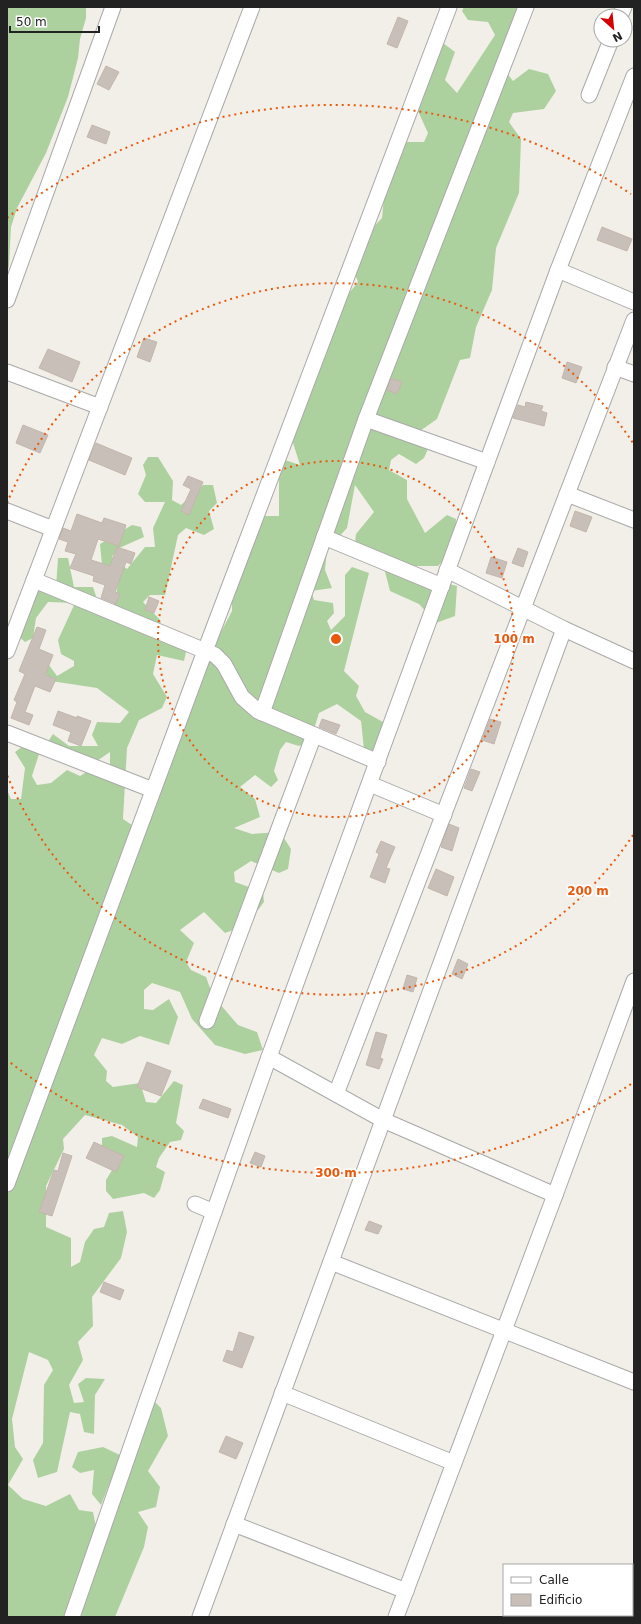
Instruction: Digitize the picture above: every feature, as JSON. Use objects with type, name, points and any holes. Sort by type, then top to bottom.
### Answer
[{"type":"street","points":[[7,300],[113,7]]},
{"type":"street","points":[[7,651],[252,7]]},
{"type":"street","points":[[7,1184],[205,650],[449,7]]},
{"type":"street","points":[[262,713],[366,419],[526,7]]},
{"type":"street","points":[[589,95],[608,48]]},
{"type":"street","points":[[72,1617],[214,1212],[486,462],[558,270],[634,76]]},
{"type":"street","points":[[558,270],[634,302]]},
{"type":"street","points":[[336,1094],[634,320]]},
{"type":"street","points":[[615,367],[634,374]]},
{"type":"street","points":[[7,372],[100,407]]},
{"type":"street","points":[[366,419],[486,462]]},
{"type":"street","points":[[567,494],[634,520]]},
{"type":"street","points":[[7,511],[53,529]]},
{"type":"street","points":[[324,537],[442,586]]},
{"type":"street","points":[[447,570],[564,629],[634,661]]},
{"type":"street","points":[[34,580],[215,654],[224,664],[242,697],[250,706],[262,713],[378,762]]},
{"type":"street","points":[[200,1617],[564,629]]},
{"type":"street","points":[[7,733],[153,790]]},
{"type":"street","points":[[207,1021],[314,735]]},
{"type":"street","points":[[370,784],[444,815]]},
{"type":"street","points":[[396,1617],[634,981]]},
{"type":"street","points":[[270,1057],[383,1120],[555,1195]]},
{"type":"street","points":[[195,1204],[214,1212]]},
{"type":"street","points":[[331,1262],[634,1382]]},
{"type":"street","points":[[282,1393],[454,1462]]},
{"type":"street","points":[[234,1524],[406,1591]]},
{"type":"green space","points":[[7,7],[86,7],[86,18],[68,97],[46,153],[17,208],[11,227],[7,275]]},
{"type":"green space","points":[[464,7],[529,7],[507,73],[513,81],[529,69],[548,74],[556,91],[544,109],[513,113],[509,122],[521,139],[519,193],[496,248],[492,290],[476,327],[470,358],[460,360],[437,419],[420,431],[428,449],[424,458],[416,464],[399,454],[391,460],[389,470],[407,480],[407,499],[425,533],[447,515],[456,519],[453,545],[443,561],[438,566],[417,566],[410,574],[457,586],[455,616],[436,623],[419,604],[390,591],[383,564],[354,553],[356,534],[374,512],[355,485],[347,528],[327,550],[325,570],[332,588],[311,591],[314,600],[333,603],[334,613],[327,621],[331,630],[345,616],[345,575],[352,567],[369,573],[344,671],[359,686],[356,696],[365,712],[383,722],[383,752],[373,756],[364,749],[361,721],[337,704],[319,713],[310,742],[299,746],[286,742],[280,750],[274,771],[278,780],[271,787],[255,775],[240,787],[255,799],[260,817],[234,828],[252,834],[280,832],[291,849],[288,869],[279,873],[251,861],[234,872],[235,882],[263,892],[264,902],[258,910],[249,905],[236,929],[225,933],[204,912],[180,930],[194,943],[186,962],[191,970],[206,977],[213,996],[238,1025],[257,1032],[263,1050],[245,1054],[215,1045],[192,1019],[180,992],[152,983],[144,990],[144,1009],[153,1010],[169,999],[178,1017],[169,1045],[140,1036],[122,1044],[102,1038],[94,1055],[107,1071],[106,1081],[113,1087],[140,1083],[146,1102],[156,1103],[174,1081],[183,1085],[176,1123],[184,1131],[181,1140],[170,1142],[159,1158],[156,1167],[165,1172],[160,1190],[154,1198],[144,1193],[113,1199],[106,1191],[106,1180],[120,1157],[102,1148],[102,1138],[112,1136],[137,1147],[138,1137],[122,1125],[85,1115],[63,1139],[64,1149],[46,1186],[46,1227],[71,1238],[71,1267],[80,1262],[85,1242],[94,1229],[104,1227],[109,1213],[123,1211],[127,1232],[121,1258],[92,1297],[93,1326],[78,1342],[83,1360],[69,1385],[74,1403],[84,1402],[78,1384],[86,1378],[105,1379],[95,1395],[94,1434],[84,1432],[80,1414],[70,1412],[57,1472],[38,1478],[33,1460],[43,1443],[44,1385],[53,1370],[48,1360],[29,1352],[12,1419],[15,1447],[23,1459],[8,1485],[23,1499],[46,1506],[70,1494],[79,1510],[93,1512],[96,1527],[116,1488],[110,1482],[101,1505],[92,1494],[94,1470],[80,1473],[72,1467],[78,1452],[103,1447],[122,1456],[152,1399],[161,1408],[168,1436],[148,1471],[160,1487],[156,1507],[138,1512],[148,1527],[144,1547],[115,1617],[7,1617],[7,790],[11,799],[21,799],[25,768],[15,752],[30,741],[40,751],[32,776],[37,785],[51,783],[67,770],[80,776],[93,768],[102,779],[110,776],[110,752],[97,761],[72,761],[49,740],[53,734],[69,746],[98,746],[92,735],[97,722],[120,723],[129,712],[97,688],[51,681],[45,673],[49,665],[57,676],[74,666],[74,661],[61,654],[58,640],[75,603],[48,602],[36,618],[33,638],[25,642],[17,635],[38,589],[56,587],[58,558],[68,558],[74,587],[93,587],[99,605],[107,610],[115,603],[119,575],[102,565],[100,544],[132,525],[141,527],[144,537],[117,549],[112,557],[127,569],[145,547],[155,547],[153,528],[165,502],[145,502],[138,494],[146,475],[143,465],[148,457],[158,457],[173,481],[172,500],[181,505],[203,485],[213,485],[217,503],[209,511],[214,529],[204,535],[186,528],[178,535],[165,595],[150,595],[143,602],[161,621],[157,631],[181,644],[186,652],[184,661],[157,655],[153,674],[167,697],[162,708],[139,720],[127,748],[123,819],[132,825],[141,821],[174,722],[232,611],[232,581],[265,516],[279,516],[279,470],[285,460],[300,465],[288,427],[329,318],[358,282],[352,267],[359,242],[382,218],[387,166],[406,142],[424,142],[428,133],[412,98],[439,40],[455,52],[445,80],[457,93],[495,35],[488,22],[468,20],[462,11]]},
{"type":"building","points":[[398,17],[408,21],[397,48],[387,44]]},
{"type":"building","points":[[106,66],[119,72],[109,90],[97,84]]},
{"type":"building","points":[[92,125],[110,132],[106,144],[87,137]]},
{"type":"building","points":[[602,227],[632,239],[627,251],[597,240]]},
{"type":"building","points":[[144,338],[157,342],[150,362],[137,357]]},
{"type":"building","points":[[48,349],[80,362],[72,382],[39,368]]},
{"type":"building","points":[[567,362],[582,367],[576,383],[562,378]]},
{"type":"building","points":[[391,378],[402,382],[397,394],[387,390]]},
{"type":"building","points":[[526,402],[543,406],[541,411],[547,413],[544,426],[513,418],[518,405],[525,407]]},
{"type":"building","points":[[23,425],[48,435],[40,453],[16,443]]},
{"type":"building","points":[[96,443],[132,458],[125,475],[89,460]]},
{"type":"building","points":[[188,476],[203,482],[189,515],[181,511],[191,489],[183,485]]},
{"type":"building","points":[[575,511],[592,517],[586,532],[570,526]]},
{"type":"building","points":[[77,514],[102,523],[104,518],[126,525],[119,546],[98,539],[91,560],[110,566],[117,547],[135,553],[131,564],[126,562],[115,592],[120,594],[116,604],[101,598],[105,585],[93,581],[94,576],[70,568],[76,554],[65,551],[68,542],[59,539],[63,528],[71,531]]},
{"type":"building","points":[[518,548],[528,552],[523,567],[512,563]]},
{"type":"building","points":[[491,557],[507,562],[502,578],[486,573]]},
{"type":"building","points":[[149,597],[159,601],[154,613],[145,610]]},
{"type":"building","points":[[37,627],[46,630],[39,649],[53,655],[45,675],[56,679],[50,692],[35,686],[25,712],[33,715],[29,725],[11,718],[17,702],[14,700],[25,674],[19,671]]},
{"type":"building","points":[[58,711],[91,721],[81,746],[68,741],[71,732],[53,725]]},
{"type":"building","points":[[322,719],[340,725],[336,734],[319,727]]},
{"type":"building","points":[[490,719],[501,722],[494,744],[482,740]]},
{"type":"building","points":[[471,769],[480,772],[472,791],[464,788]]},
{"type":"building","points":[[449,824],[459,828],[452,851],[441,847]]},
{"type":"building","points":[[381,841],[395,847],[386,868],[390,869],[385,883],[370,877],[379,854],[376,852]]},
{"type":"building","points":[[436,869],[454,877],[447,896],[428,888]]},
{"type":"building","points":[[458,959],[468,964],[462,979],[452,974]]},
{"type":"building","points":[[407,975],[417,978],[413,992],[403,989]]},
{"type":"building","points":[[376,1032],[387,1035],[380,1058],[383,1059],[379,1069],[366,1065]]},
{"type":"building","points":[[147,1062],[171,1071],[161,1096],[137,1087]]},
{"type":"building","points":[[203,1099],[231,1109],[228,1118],[199,1108]]},
{"type":"building","points":[[94,1142],[124,1156],[116,1172],[86,1158]]},
{"type":"building","points":[[255,1152],[265,1156],[261,1167],[250,1163]]},
{"type":"building","points":[[63,1153],[72,1156],[52,1216],[39,1212],[54,1170],[58,1171]]},
{"type":"building","points":[[369,1221],[382,1226],[378,1234],[365,1230]]},
{"type":"building","points":[[104,1282],[124,1290],[120,1300],[100,1292]]},
{"type":"building","points":[[239,1332],[254,1337],[242,1368],[223,1361],[227,1350],[233,1352]]},
{"type":"building","points":[[226,1436],[243,1443],[236,1459],[219,1452]]}]
